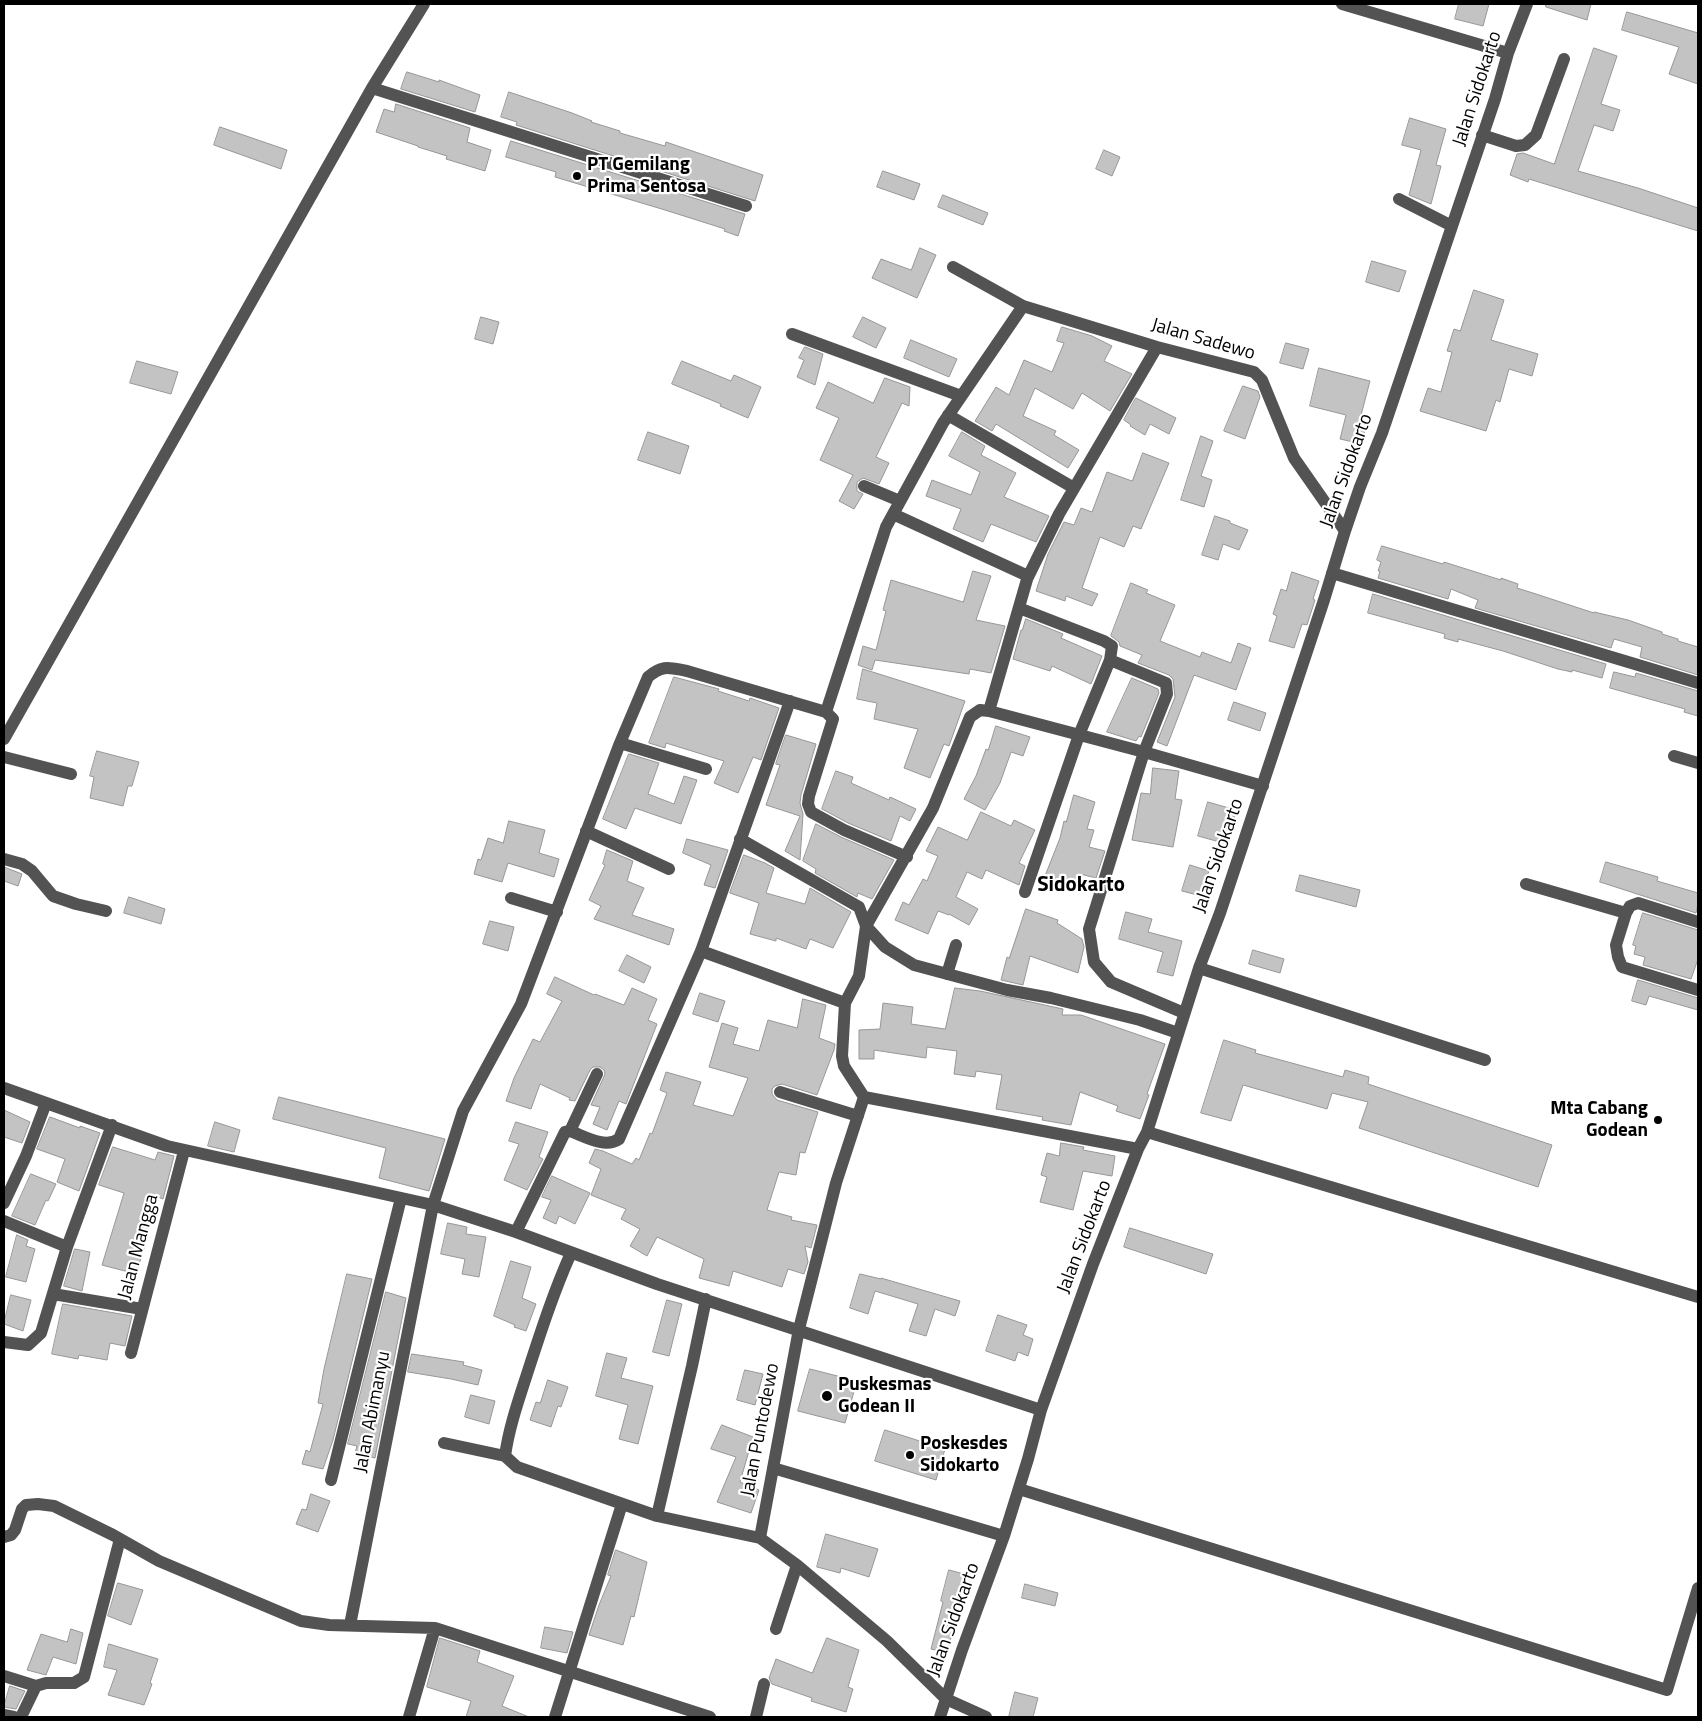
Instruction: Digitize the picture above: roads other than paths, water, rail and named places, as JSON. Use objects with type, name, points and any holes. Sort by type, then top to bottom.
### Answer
[{"type":"street","points":[[4,739],[372,88],[424,4]]},
{"type":"street","points":[[1342,4],[1508,53]]},
{"type":"street","name":"Jalan Sidokarto","points":[[940,1717],[1004,1536],[1042,1410],[1093,1264],[1138,1149],[1147,1132],[1199,968],[1220,913],[1263,786],[1344,532],[1382,433],[1508,53],[1527,4]]},
{"type":"street","points":[[1482,135],[1516,146],[1525,145],[1536,135],[1564,60]]},
{"type":"street","points":[[372,88],[746,206]]},
{"type":"street","points":[[1399,200],[1452,226]]},
{"type":"street","name":"Jalan Sadewo","points":[[953,267],[1023,306],[1157,347],[1254,372],[1262,380],[1294,458],[1344,532]]},
{"type":"street","points":[[907,857],[844,830],[811,812],[808,804],[833,719],[826,712],[886,527],[948,415],[1023,306]]},
{"type":"street","points":[[792,334],[961,396]]},
{"type":"street","points":[[989,711],[1028,577],[1059,514],[1157,347]]},
{"type":"street","points":[[948,415],[1074,488]]},
{"type":"street","points":[[864,486],[900,500]]},
{"type":"street","points":[[893,514],[1028,577]]},
{"type":"street","points":[[1332,573],[1698,683]]},
{"type":"street","points":[[1019,608],[1104,640],[1112,646],[1110,660],[1079,735],[1025,892]]},
{"type":"street","points":[[1110,660],[1166,683],[1168,687],[1144,752],[1089,929],[1094,962],[1111,982],[1184,1013]]},
{"type":"street","name":"Jalan Abimanyu","points":[[350,1625],[433,1205],[463,1111],[521,1004],[620,743],[648,677],[657,669],[666,667],[687,671],[826,712]]},
{"type":"street","points":[[516,1232],[564,1132],[570,1131],[604,1144],[619,1139],[701,951],[790,701]]},
{"type":"street","points":[[1138,1149],[864,1097],[844,1066],[842,1056],[846,1004],[859,976],[866,926],[907,857],[933,808],[970,717],[980,710],[1144,752],[1263,786]]},
{"type":"street","points":[[620,743],[706,770]]},
{"type":"street","points":[[1674,756],[1698,763]]},
{"type":"street","points":[[4,757],[70,774]]},
{"type":"street","points":[[586,831],[669,869]]},
{"type":"street","points":[[740,839],[859,908],[866,926],[884,947],[914,965],[1008,990],[1051,998],[1123,1016],[1178,1033]]},
{"type":"street","points":[[4,859],[22,864],[32,870],[53,896],[106,911]]},
{"type":"street","points":[[1526,884],[1626,913]]},
{"type":"street","points":[[511,898],[557,912]]},
{"type":"street","points":[[1698,922],[1638,904],[1630,906],[1616,945],[1622,967],[1698,990]]},
{"type":"street","points":[[947,974],[956,945]]},
{"type":"street","points":[[701,951],[846,1004]]},
{"type":"street","points":[[1199,968],[1485,1060]]},
{"type":"street","points":[[570,1131],[597,1074]]},
{"type":"street","points":[[4,1088],[167,1146],[433,1205],[706,1299],[1042,1410]]},
{"type":"street","points":[[780,1092],[858,1116]]},
{"type":"street","name":"Jalan Puntodewo","points":[[760,1538],[799,1330],[836,1184],[864,1097]]},
{"type":"street","points":[[4,1202],[26,1156],[46,1103]]},
{"type":"street","points":[[4,1342],[28,1344],[41,1333],[67,1247],[112,1125]]},
{"type":"street","points":[[1147,1132],[1698,1298]]},
{"type":"street","name":"Jalan Mangga","points":[[131,1353],[184,1150]]},
{"type":"street","points":[[331,1480],[401,1198]]},
{"type":"street","points":[[4,1221],[67,1247]]},
{"type":"street","points":[[505,1456],[508,1435],[534,1354],[562,1273],[571,1253]]},
{"type":"street","points":[[53,1294],[142,1309]]},
{"type":"street","points":[[657,1516],[706,1299]]},
{"type":"street","points":[[444,1443],[505,1456],[517,1468],[657,1516],[760,1538],[797,1565],[886,1641],[946,1700],[986,1717]]},
{"type":"street","points":[[773,1468],[1004,1536]]},
{"type":"street","points":[[1019,1489],[1667,1690],[1698,1588]]},
{"type":"street","points":[[555,1717],[622,1504]]},
{"type":"street","points":[[4,1537],[11,1535],[15,1530],[22,1509],[26,1505],[54,1506],[159,1561],[300,1621],[329,1625],[435,1628],[710,1717]]},
{"type":"street","points":[[4,1676],[36,1686],[46,1683],[74,1683],[84,1677],[120,1539]]},
{"type":"street","points":[[776,1629],[797,1565]]},
{"type":"street","points":[[409,1717],[435,1628]]},
{"type":"street","points":[[756,1717],[764,1684]]},
{"type":"street","points":[[21,1717],[36,1686]]},
{"type":"street","points":[[4,1715],[14,1717]]},
{"type":"place","name":"PT Gemilang Prima Sentosa","points":[[577,176]]},
{"type":"place","name":"Mta Cabang Godean","points":[[1658,1120]]},
{"type":"place","name":"Puskesmas Godean II","points":[[827,1396]]},
{"type":"place","name":"Poskesdes Sidokarto","points":[[910,1455]]},
{"type":"district","name":"Sidokarto","points":[[1081,886]]}]
